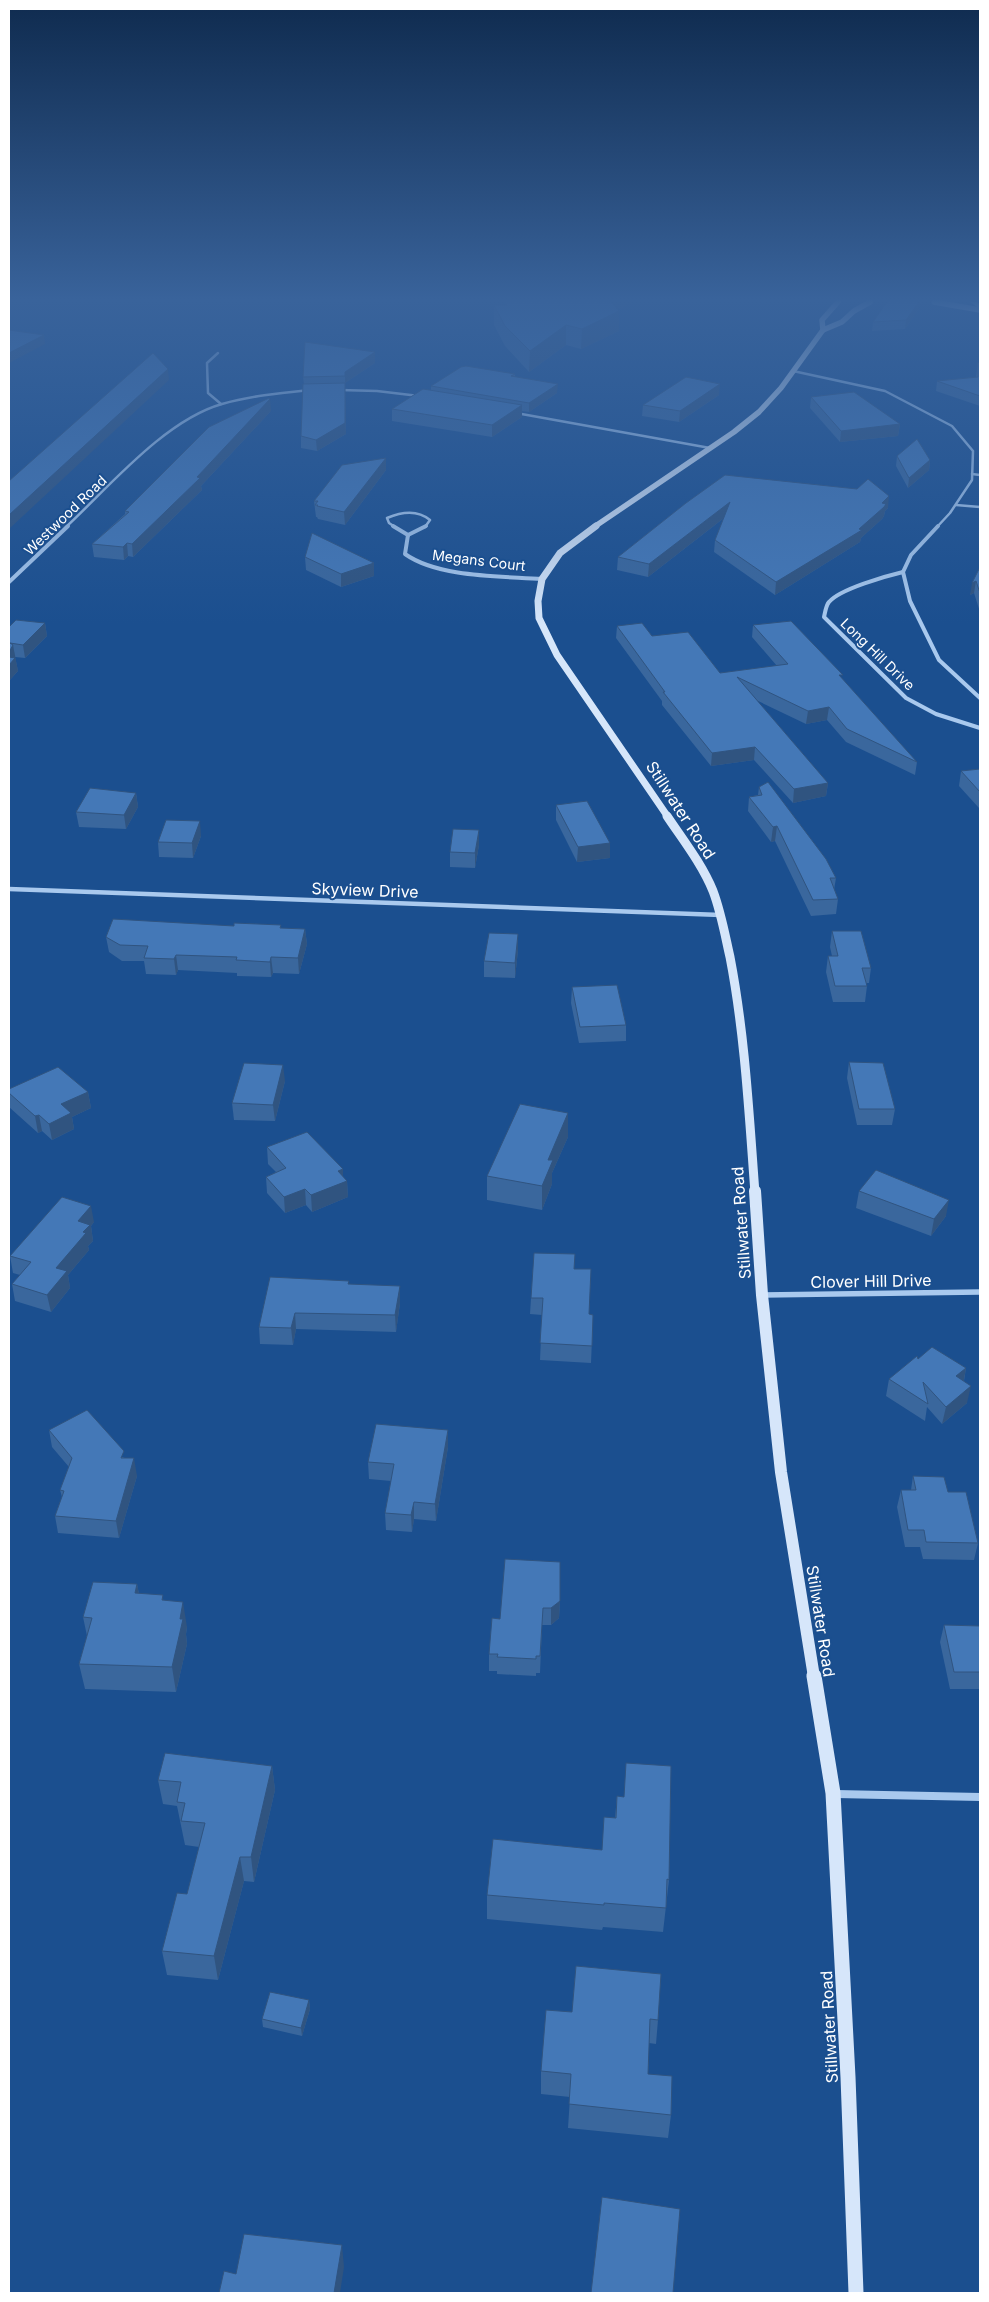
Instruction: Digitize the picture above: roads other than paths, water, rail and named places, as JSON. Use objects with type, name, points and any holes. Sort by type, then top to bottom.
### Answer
[{"type":"main road","name":"Stillwater Road","points":[[761,409],[710,448],[598,524],[560,554],[542,579],[538,601],[539,618],[557,655],[690,850],[712,889],[721,915],[736,989],[748,1095],[762,1295],[781,1472],[833,1794],[848,2077],[856,2293]]},
{"type":"street","name":"Westwood Road","points":[[9,582],[153,444],[193,416],[208,409]]},
{"type":"street","points":[[923,409],[952,426],[973,451],[972,480],[956,505],[911,555],[903,572],[910,601],[939,660],[980,698]]},
{"type":"street","points":[[509,412],[710,448]]},
{"type":"street","points":[[972,474],[980,475]]},
{"type":"street","points":[[956,505],[980,507]]},
{"type":"street","name":"Megans Court","points":[[416,513],[427,516],[430,520],[424,528],[408,536],[388,523],[387,518],[395,514],[416,513]]},
{"type":"street","name":"Megans Court","points":[[408,536],[405,554],[416,563],[444,569],[542,579]]},
{"type":"street","name":"Long Hill Drive","points":[[903,572],[872,580],[847,590],[829,602],[824,617],[906,698],[936,714],[980,728]]},
{"type":"street","name":"Skyview Drive","points":[[9,889],[721,915]]},
{"type":"street","name":"Clover Hill Drive","points":[[762,1295],[980,1292]]},
{"type":"street","points":[[833,1794],[980,1797]]}]
